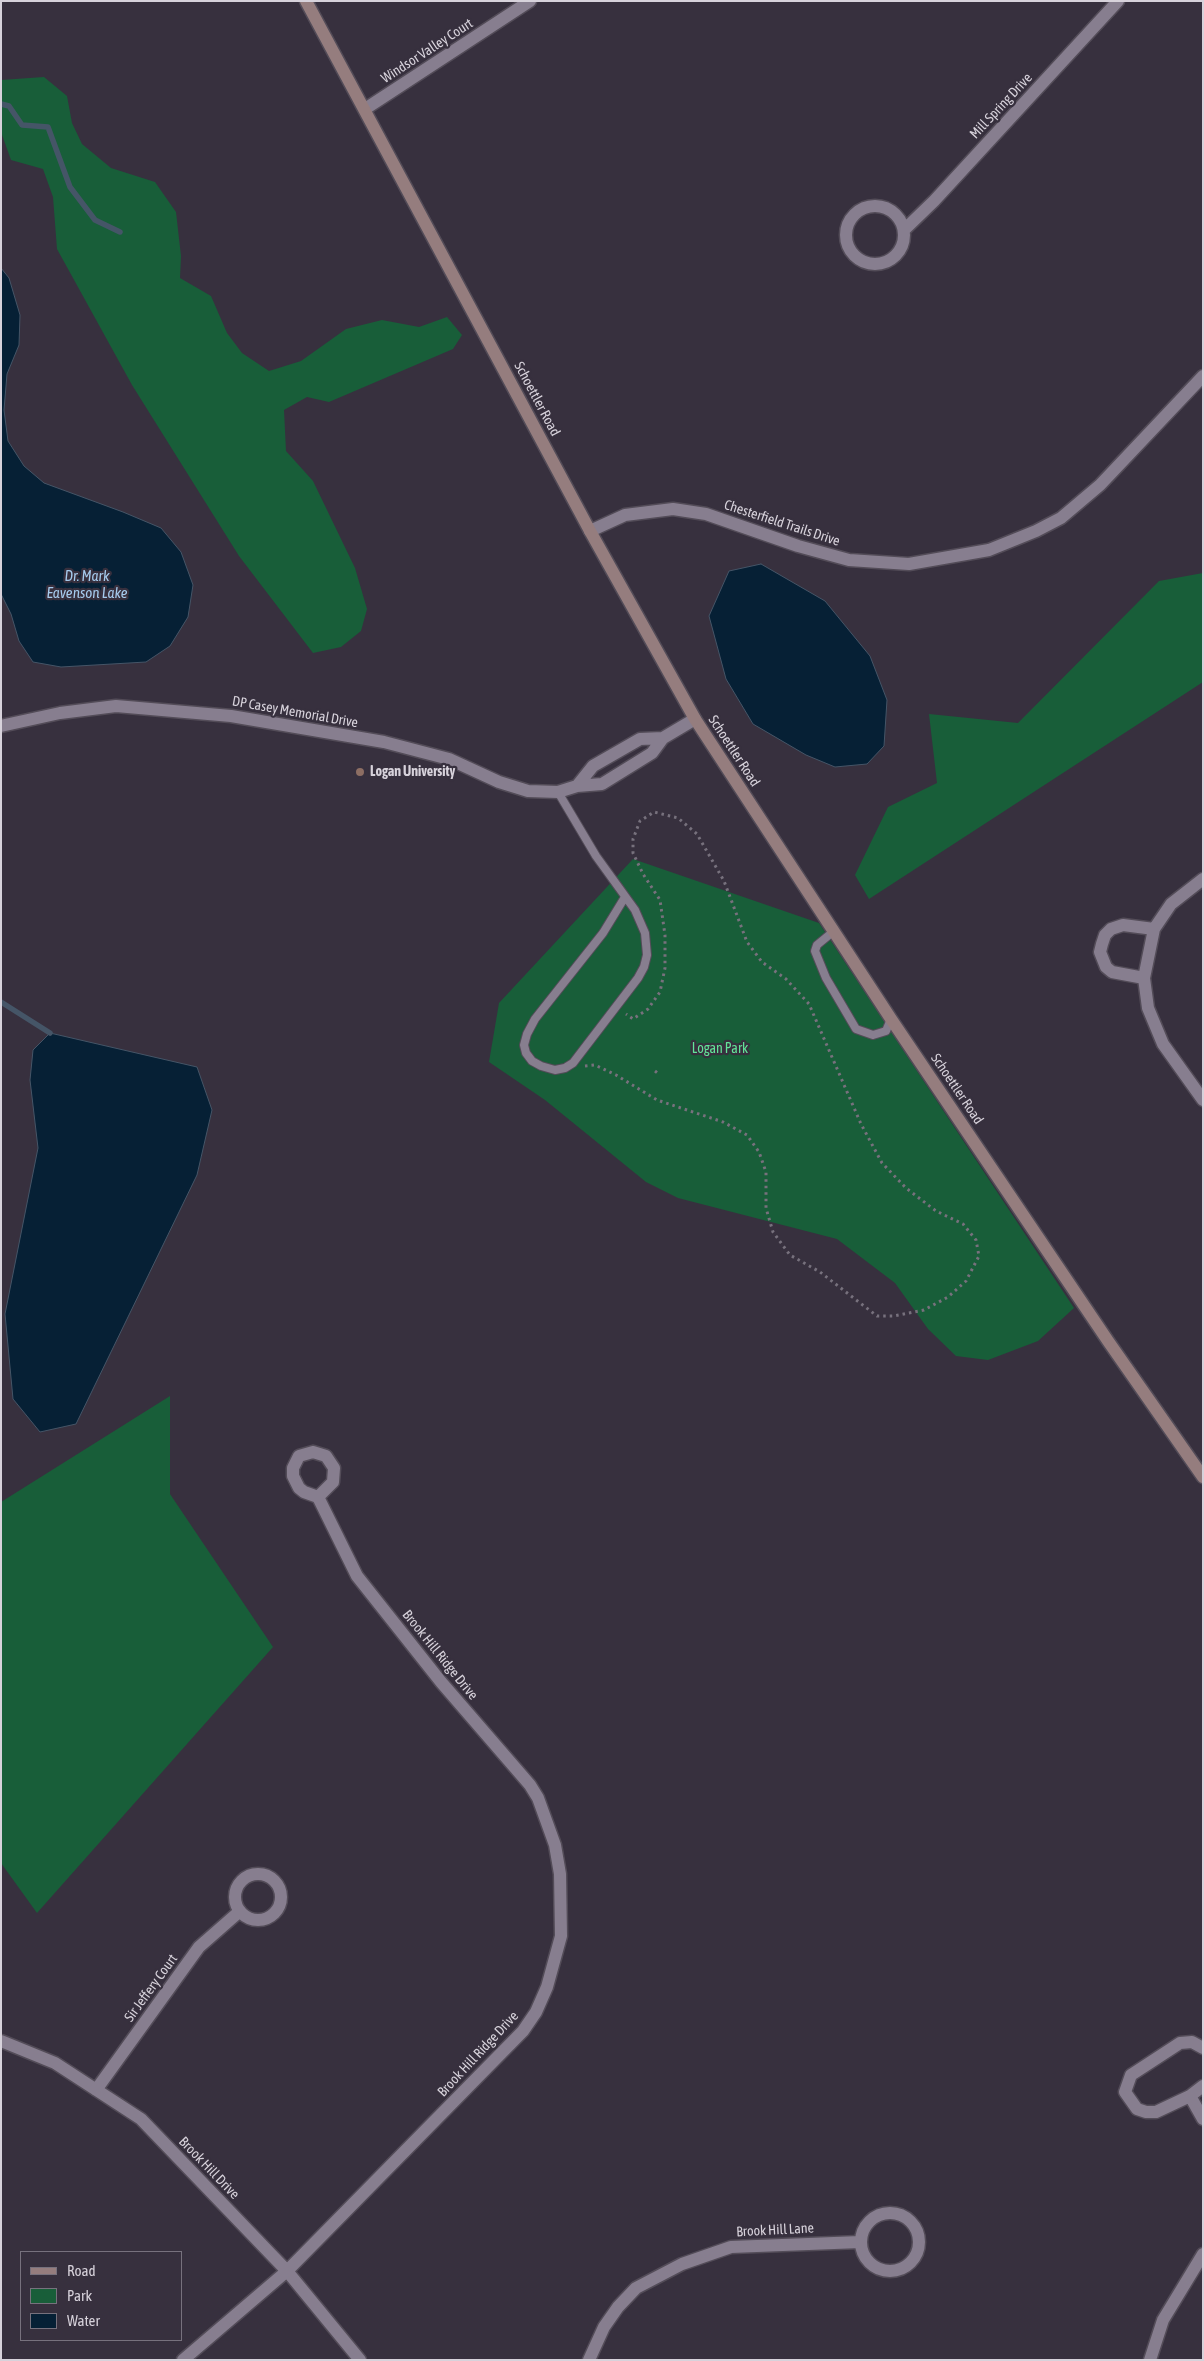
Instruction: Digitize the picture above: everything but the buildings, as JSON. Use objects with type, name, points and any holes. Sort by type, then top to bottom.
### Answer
[{"type":"street","name":"Schoettler Road","points":[[306,1],[366,109],[590,531],[695,719],[891,1019],[1108,1341],[1203,1477]]},
{"type":"street","name":"Windsor Valley Court","points":[[366,109],[530,1]]},
{"type":"street","name":"Mill Spring Drive","points":[[904,230],[934,201],[1118,1]]},
{"type":"street","points":[[870,206],[888,208],[896,214],[904,230],[905,240],[901,250],[895,257],[881,264],[866,263],[857,259],[850,251],[846,242],[849,223],[861,209],[870,206]]},
{"type":"street","name":"Chesterfield Trails Drive","points":[[590,531],[625,515],[673,509],[706,514],[798,546],[849,560],[909,564],[990,550],[1036,532],[1061,518],[1100,485],[1203,376]]},
{"type":"street","name":"DP Casey Memorial Drive","points":[[1,726],[60,713],[116,706],[232,716],[384,742],[449,759],[500,782],[528,791],[558,792],[577,786],[602,784],[652,753],[663,738],[695,719]]},
{"type":"street","name":"DP Casey Memorial Drive","points":[[577,786],[593,766],[640,739],[663,738]]},
{"type":"street","points":[[1203,879],[1171,904],[1154,929],[1144,978],[1148,1008],[1163,1044],[1203,1100]]},
{"type":"street","points":[[1144,978],[1112,972],[1106,967],[1100,952],[1105,935],[1110,929],[1123,925],[1154,929]]},
{"type":"street","name":"Brook Hill Ridge Drive","points":[[183,2360],[287,2272],[523,2031],[536,2012],[547,1988],[561,1936],[560,1874],[555,1845],[538,1798],[530,1785],[441,1682],[357,1576],[318,1497]]},
{"type":"street","name":"Sir Jeffery Court","points":[[96,2090],[199,1947],[240,1911]]},
{"type":"street","name":"Brook Hill Drive","points":[[1,2041],[55,2062],[141,2119],[287,2272],[360,2360]]},
{"type":"street","points":[[1203,2048],[1192,2042],[1180,2043],[1130,2075],[1125,2092],[1137,2109],[1146,2112],[1156,2112],[1190,2096],[1203,2086]]},
{"type":"street","points":[[1190,2096],[1203,2119]]},
{"type":"street","points":[[892,2213],[902,2215],[916,2228],[919,2247],[909,2264],[901,2269],[882,2270],[866,2260],[860,2242],[867,2224],[883,2214],[892,2213]]},
{"type":"street","name":"Brook Hill Lane","points":[[589,2360],[604,2327],[618,2307],[636,2288],[682,2264],[731,2247],[860,2242]]},
{"type":"street","points":[[1150,2360],[1163,2320],[1203,2254]]},
{"type":"lane","points":[[558,792],[596,856],[635,910],[645,932],[647,955],[641,973],[573,1062],[565,1068],[555,1070],[541,1066],[532,1061],[526,1053],[524,1045],[526,1034],[534,1019],[603,932],[625,897]]},
{"type":"lane","points":[[834,931],[817,945],[815,951],[826,978],[856,1029],[873,1035],[886,1031],[891,1019]]},
{"type":"path","points":[[565,1068],[595,1065],[616,1074],[657,1100],[723,1122],[747,1136],[759,1152],[766,1172],[766,1208],[773,1232],[790,1255],[820,1272],[877,1316],[894,1316],[924,1310],[948,1297],[966,1281],[979,1256],[976,1240],[963,1224],[936,1211],[906,1188],[882,1163],[861,1124],[809,1004],[786,979],[762,962],[747,942],[724,881],[697,834],[678,818],[654,812],[640,822],[633,840],[633,853],[643,874],[660,900],[665,935],[666,968],[660,992],[648,1009],[633,1019],[616,1006]]},
{"type":"path","points":[[655,1071],[660,1074]]},
{"type":"green space","points":[[44,77],[67,96],[72,123],[82,144],[111,168],[155,182],[176,212],[181,256],[180,278],[211,296],[227,333],[242,353],[269,371],[301,361],[346,329],[382,320],[419,327],[447,317],[462,335],[453,349],[329,402],[307,397],[284,410],[286,451],[313,481],[355,568],[367,609],[361,631],[341,647],[313,653],[239,556],[132,385],[57,249],[53,197],[43,169],[11,160],[1,132],[1,80]]},
{"type":"green space","points":[[1203,573],[1203,682],[869,899],[855,875],[888,807],[937,783],[929,714],[1018,723],[1159,581]]},
{"type":"green space","name":"Logan Park","points":[[633,859],[819,923],[1074,1308],[1038,1341],[988,1360],[956,1356],[928,1329],[895,1283],[837,1239],[678,1198],[646,1182],[545,1100],[489,1062],[499,1003]]},
{"type":"green space","points":[[170,1396],[170,1494],[273,1647],[37,1913],[1,1863],[1,1502]]},
{"type":"water","name":"Dr. Mark Eavenson Lake","points":[[1,268],[9,278],[20,315],[19,345],[7,374],[4,410],[8,441],[24,466],[44,483],[161,528],[181,552],[193,585],[188,617],[170,646],[146,662],[61,667],[33,662],[19,641],[11,614],[1,594]]},
{"type":"water","points":[[761,564],[825,601],[870,656],[887,700],[884,746],[867,764],[835,767],[806,755],[753,724],[726,679],[709,616],[729,571]]},
{"type":"water","points":[[50,1033],[197,1067],[212,1110],[197,1175],[76,1424],[40,1432],[13,1399],[5,1314],[38,1148],[30,1080],[33,1050]]},
{"type":"waterway","points":[[1,104],[9,106],[22,125],[48,127],[70,187],[95,220],[120,232]]},
{"type":"waterway","points":[[1,1002],[50,1033]]},
{"type":"place","name":"Logan University","points":[[360,772]]}]
